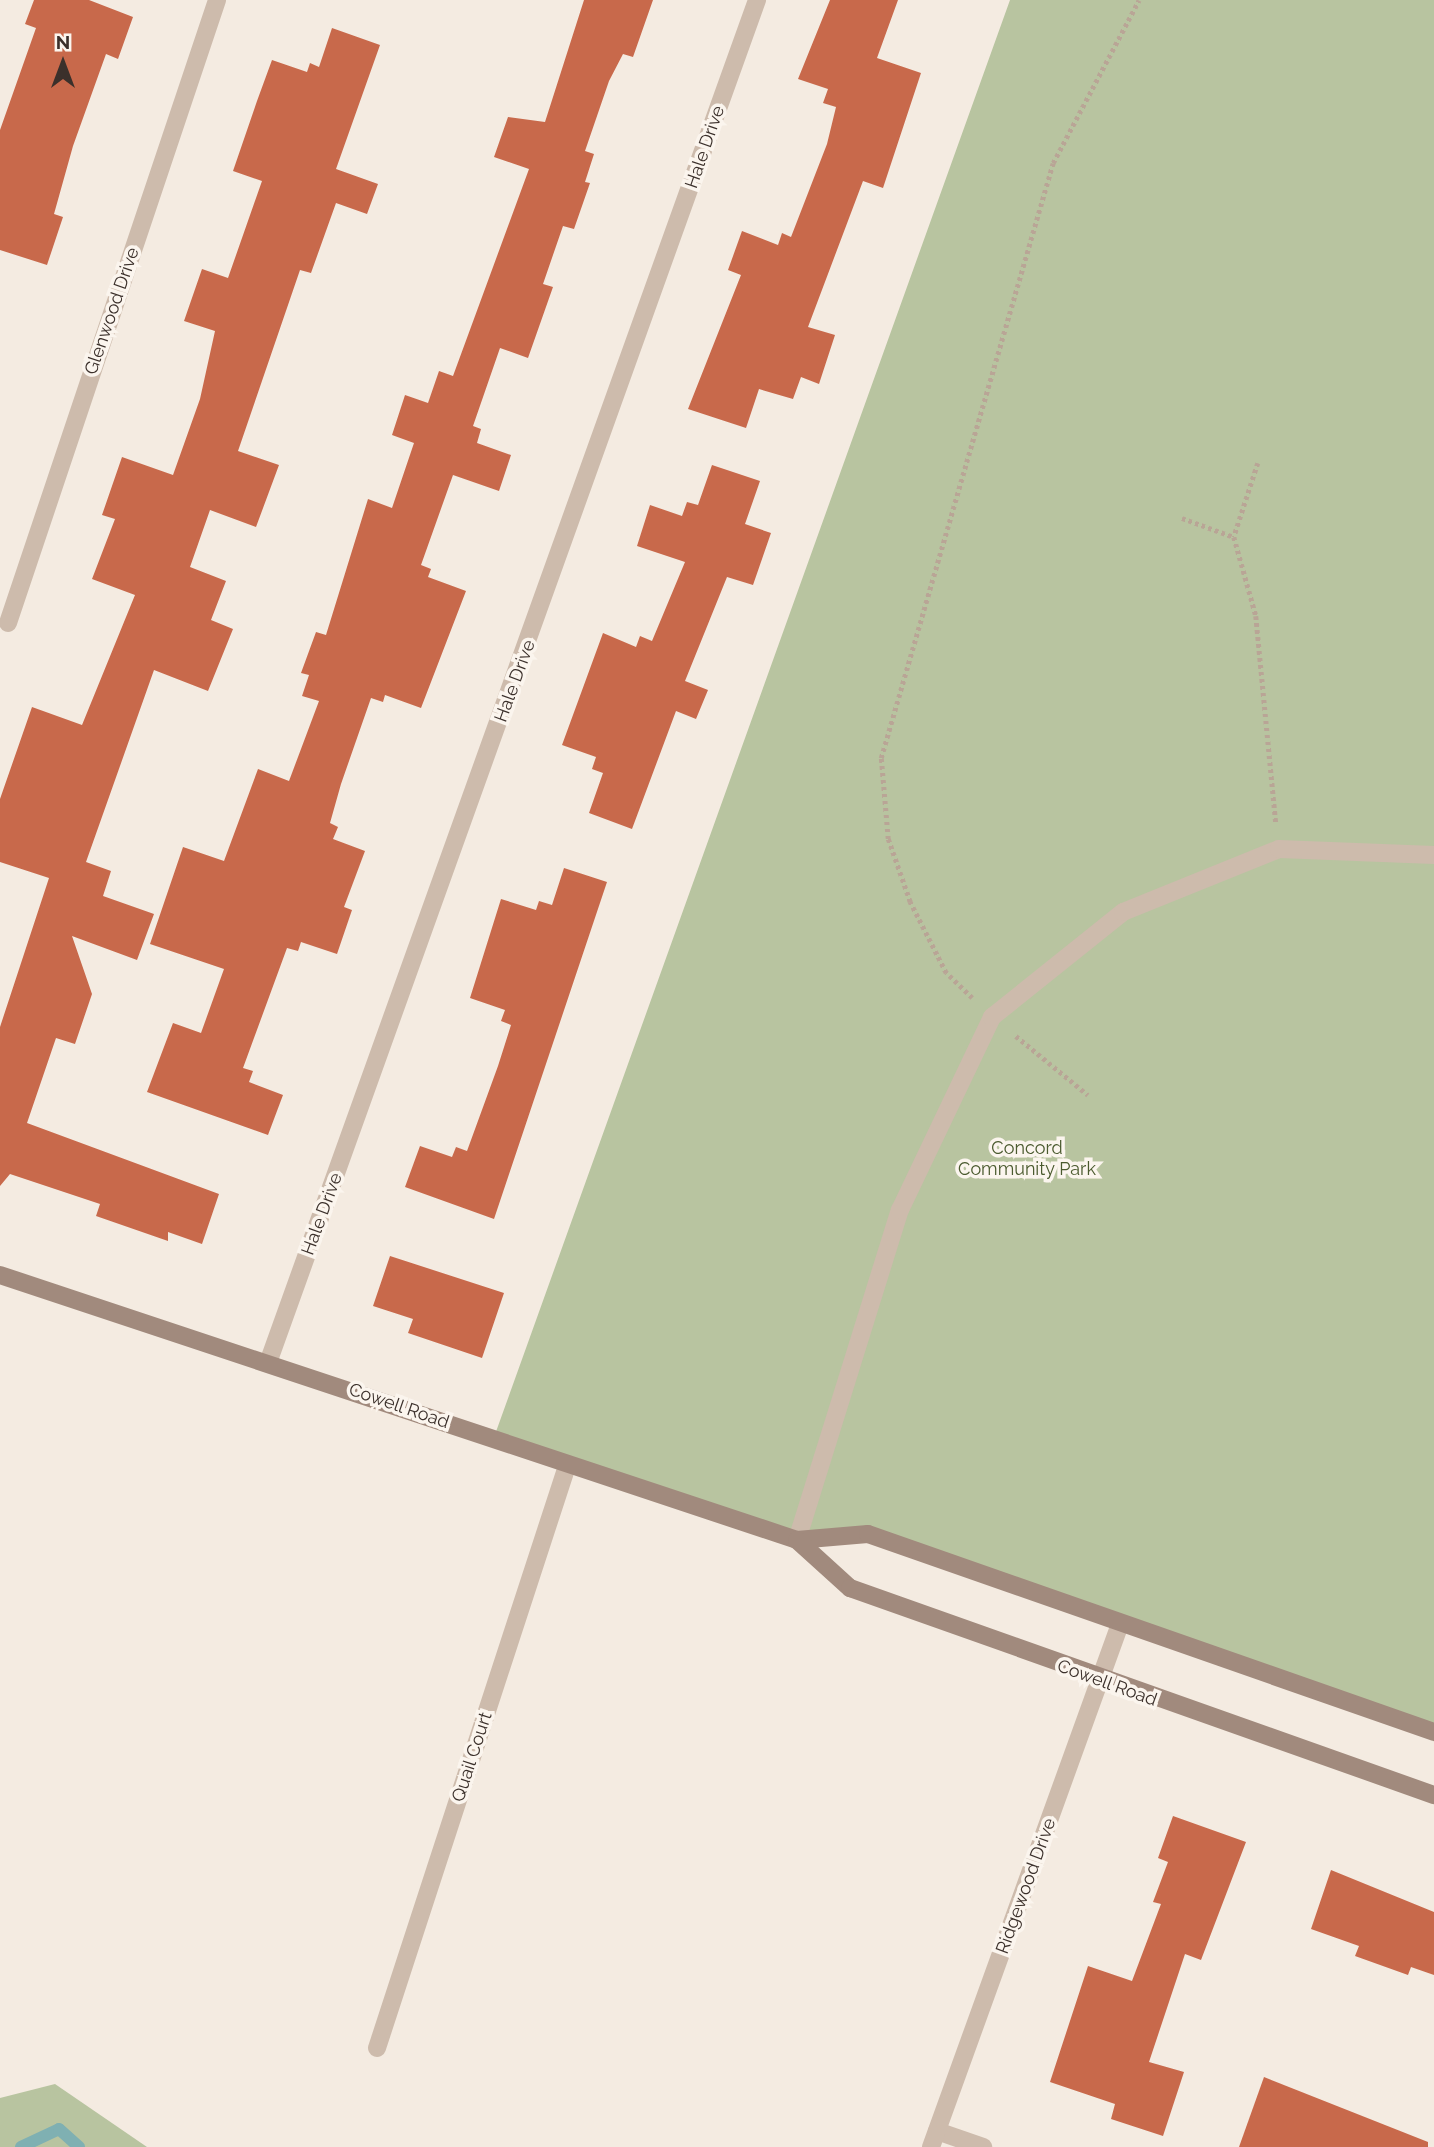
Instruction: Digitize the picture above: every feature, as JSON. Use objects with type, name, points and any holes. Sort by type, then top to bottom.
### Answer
[{"type":"street","name":"Glenwood Drive","points":[[8,623],[217,0]]},
{"type":"street","name":"Hale Drive","points":[[269,1360],[757,0]]},
{"type":"street","points":[[797,1540],[900,1210],[992,1017],[1123,912],[1279,849],[1434,855]]},
{"type":"street","name":"Cowell Road","points":[[0,1275],[269,1360],[567,1466],[797,1540],[868,1534],[1434,1732]]},
{"type":"street","name":"Quail Court","points":[[377,2048],[567,1466]]},
{"type":"street","name":"Cowell Road","points":[[797,1540],[850,1588],[1100,1681],[1434,1795]]},
{"type":"street","name":"Ridgewood Drive","points":[[934,2139],[1120,1624]]},
{"type":"street","points":[[934,2139],[983,2147]]},
{"type":"path","points":[[1088,1095],[992,1017],[946,973],[910,901],[888,839],[881,758],[1053,163],[1139,0]]},
{"type":"path","points":[[1258,463],[1234,537],[1256,616],[1279,849]]},
{"type":"path","points":[[1182,518],[1234,537]]},
{"type":"green space","name":"Concord Community Park","points":[[1010,0],[1434,0],[1434,1732],[868,1534],[797,1540],[493,1440]]},
{"type":"green space","points":[[55,2084],[147,2147],[0,2147],[0,2098]]},
{"type":"building","points":[[34,0],[89,0],[133,17],[118,59],[106,54],[73,146],[54,214],[63,217],[47,265],[0,250],[0,130],[36,28],[25,24]]},
{"type":"building","points":[[584,0],[653,0],[633,57],[623,54],[609,81],[585,151],[594,154],[585,182],[590,183],[574,229],[563,226],[543,284],[553,287],[528,358],[500,348],[473,426],[481,429],[477,443],[511,455],[499,491],[453,475],[421,565],[431,569],[428,577],[466,591],[421,708],[385,695],[383,702],[371,698],[341,784],[330,823],[338,827],[333,839],[365,851],[344,907],[352,910],[337,954],[301,942],[298,951],[287,948],[243,1068],[253,1071],[249,1082],[283,1095],[268,1135],[147,1092],[173,1023],[201,1033],[224,969],[150,944],[183,847],[224,861],[258,769],[289,781],[319,701],[302,696],[309,675],[301,673],[316,632],[326,635],[368,499],[392,508],[414,443],[392,435],[405,395],[428,403],[439,371],[453,376],[529,169],[494,157],[508,117],[545,122]]},
{"type":"building","points":[[830,0],[898,0],[877,58],[921,73],[883,188],[863,181],[808,327],[835,335],[819,384],[801,377],[793,399],[759,389],[746,428],[688,409],[741,275],[728,270],[742,231],[778,245],[782,233],[791,237],[827,144],[836,107],[823,103],[828,89],[798,79]]},
{"type":"building","points":[[332,28],[380,45],[336,169],[378,184],[367,214],[336,203],[311,273],[300,270],[238,451],[279,465],[256,527],[210,510],[190,567],[226,581],[211,620],[233,629],[208,691],[154,670],[86,862],[111,871],[103,896],[154,914],[137,960],[72,936],[92,994],[75,1044],[56,1038],[27,1123],[219,1194],[202,1244],[168,1232],[168,1241],[96,1216],[100,1204],[10,1174],[0,1186],[0,1027],[49,878],[0,862],[0,799],[32,707],[82,725],[135,595],[92,579],[115,519],[102,515],[122,457],[173,475],[200,399],[215,331],[184,321],[202,269],[228,278],[262,181],[233,171],[257,101],[272,60],[307,72],[310,63],[319,67]]},
{"type":"building","points":[[712,465],[760,481],[745,524],[771,533],[753,585],[727,577],[685,681],[708,690],[696,719],[676,711],[632,829],[589,813],[603,773],[592,769],[596,757],[562,745],[603,633],[636,647],[640,636],[652,641],[685,562],[637,546],[650,505],[682,516],[687,502],[698,505]]},
{"type":"building","points":[[564,868],[607,882],[494,1219],[405,1187],[420,1146],[452,1157],[456,1147],[467,1151],[498,1066],[511,1025],[501,1021],[505,1010],[470,998],[501,899],[536,910],[539,901],[552,905]]},
{"type":"building","points":[[390,1256],[504,1293],[482,1358],[408,1333],[413,1319],[373,1306]]},
{"type":"building","points":[[1173,1816],[1246,1842],[1201,1960],[1185,1954],[1149,2062],[1184,2072],[1163,2136],[1111,2119],[1115,2104],[1050,2082],[1088,1966],[1132,1981],[1161,1904],[1153,1902],[1168,1862],[1158,1858]]},
{"type":"building","points":[[1331,1870],[1434,1912],[1434,1975],[1411,1967],[1408,1975],[1355,1956],[1359,1946],[1311,1929]]},
{"type":"building","points":[[1264,2077],[1428,2142],[1428,2147],[1239,2147]]},
{"type":"waterway","points":[[21,2147],[59,2129],[79,2147]]}]
